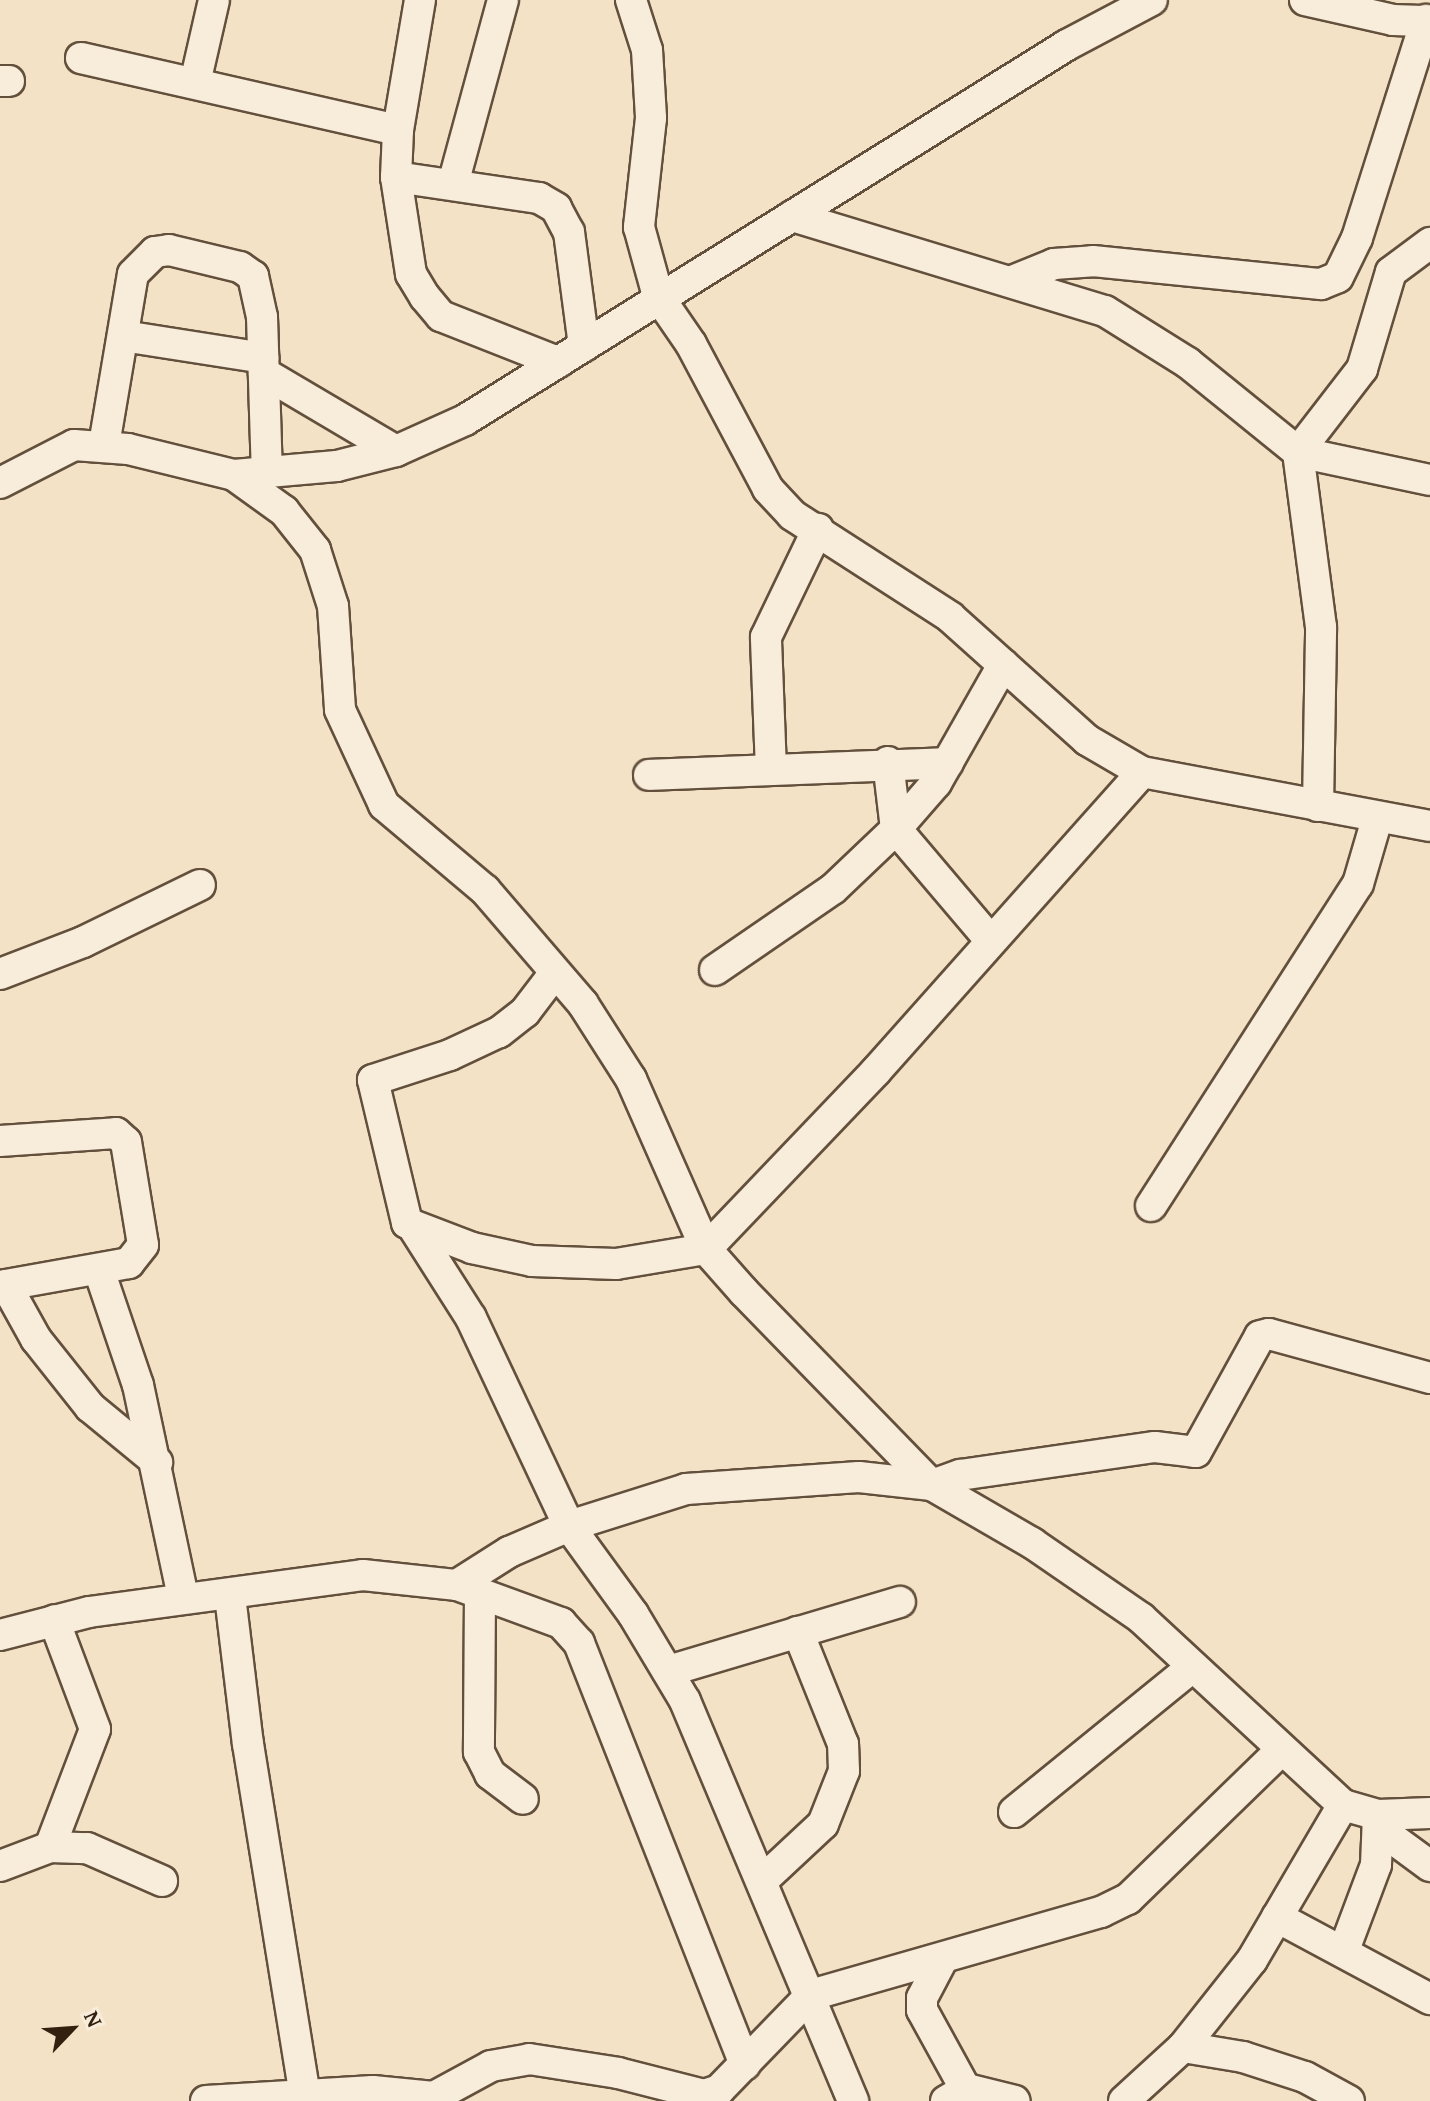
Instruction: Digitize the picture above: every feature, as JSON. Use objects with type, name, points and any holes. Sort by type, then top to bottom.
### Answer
[{"type":"street","points":[[195,83],[214,0]]},
{"type":"street","points":[[420,0],[398,130],[396,177],[411,274],[441,316],[558,362]]},
{"type":"street","points":[[453,184],[503,0]]},
{"type":"street","points":[[603,0],[634,6],[647,50],[651,118],[639,227],[658,296],[691,344],[768,489],[792,515],[950,617],[1087,740],[1142,772],[1377,819],[1430,826]]},
{"type":"street","points":[[0,483],[64,447],[104,445],[234,475],[337,466],[396,451],[465,420],[658,296],[1067,45],[1152,0]]},
{"type":"street","points":[[1015,280],[1054,264],[1093,261],[1321,284],[1338,277],[1357,238],[1428,20],[1391,10],[1305,0]]},
{"type":"street","points":[[81,58],[398,130]]},
{"type":"street","points":[[396,177],[539,198],[556,208],[569,232],[584,346]]},
{"type":"street","points":[[792,216],[913,256],[1015,280],[1105,311],[1188,363],[1298,452],[1430,480]]},
{"type":"street","points":[[1318,806],[1321,627],[1298,452],[1362,369],[1391,272],[1430,243]]},
{"type":"street","points":[[104,445],[133,274],[155,252],[169,250],[240,267],[253,276],[259,291],[267,472]]},
{"type":"street","points":[[123,336],[263,366],[396,451]]},
{"type":"street","points":[[234,475],[284,511],[315,550],[333,606],[340,710],[384,805],[485,890],[554,974],[583,1004],[631,1079],[706,1249],[837,1392],[932,1485],[1032,1543],[1141,1618],[1280,1751],[1343,1805],[1379,1822],[1430,1866]]},
{"type":"street","points":[[771,770],[766,637],[818,529]]},
{"type":"street","points":[[715,970],[823,897],[896,829],[948,763],[1003,665]]},
{"type":"street","points":[[649,775],[888,762],[948,763]]},
{"type":"street","points":[[888,762],[896,829],[990,940]]},
{"type":"street","points":[[415,1230],[532,1261],[616,1264],[706,1249],[876,1071],[1142,772]]},
{"type":"street","points":[[1151,1206],[1358,884],[1377,819]]},
{"type":"street","points":[[0,974],[60,953],[200,885]]},
{"type":"street","points":[[554,974],[525,1012],[499,1032],[450,1055],[373,1080],[402,1212],[471,1318],[569,1526],[668,1671],[763,1880],[853,2101]]},
{"type":"street","points":[[0,1141],[104,1130],[126,1142],[143,1245],[129,1263],[3,1286],[36,1339],[56,1358],[90,1407],[157,1462]]},
{"type":"street","points":[[99,1270],[138,1385],[157,1462],[183,1597]]},
{"type":"street","points":[[469,1589],[509,1552],[569,1526],[686,1489],[859,1477],[932,1485],[960,1475],[1155,1447],[1196,1452],[1260,1336],[1269,1334],[1430,1378]]},
{"type":"street","points":[[0,1635],[54,1620],[183,1597],[230,1596],[363,1575],[469,1589],[561,1623],[579,1643],[745,2064]]},
{"type":"street","points":[[469,1589],[479,1752],[490,1774],[523,1799]]},
{"type":"street","points":[[230,1596],[248,1744],[305,2094]]},
{"type":"street","points":[[668,1671],[900,1602]]},
{"type":"street","points":[[50,1847],[95,1729],[54,1620]]},
{"type":"street","points":[[763,1880],[823,1824],[844,1771],[843,1744],[798,1632]]},
{"type":"street","points":[[1014,1812],[1113,1737],[1191,1668]]},
{"type":"street","points":[[206,2101],[373,2091],[434,2097],[491,2066],[529,2059],[618,2073],[705,2098],[719,2090],[811,1995],[943,1958],[1128,1899],[1280,1751]]},
{"type":"street","points":[[1124,2101],[1183,2047],[1252,1960],[1343,1805]]},
{"type":"street","points":[[1379,1822],[1430,1813]]},
{"type":"street","points":[[1344,1950],[1363,1911],[1379,1822]]},
{"type":"street","points":[[0,1866],[50,1847],[87,1848],[162,1881]]},
{"type":"street","points":[[1277,1917],[1344,1950],[1430,1999]]},
{"type":"street","points":[[943,1958],[922,1998],[922,2010],[962,2097],[1015,2101]]},
{"type":"street","points":[[1183,2047],[1280,2069],[1349,2101]]}]
